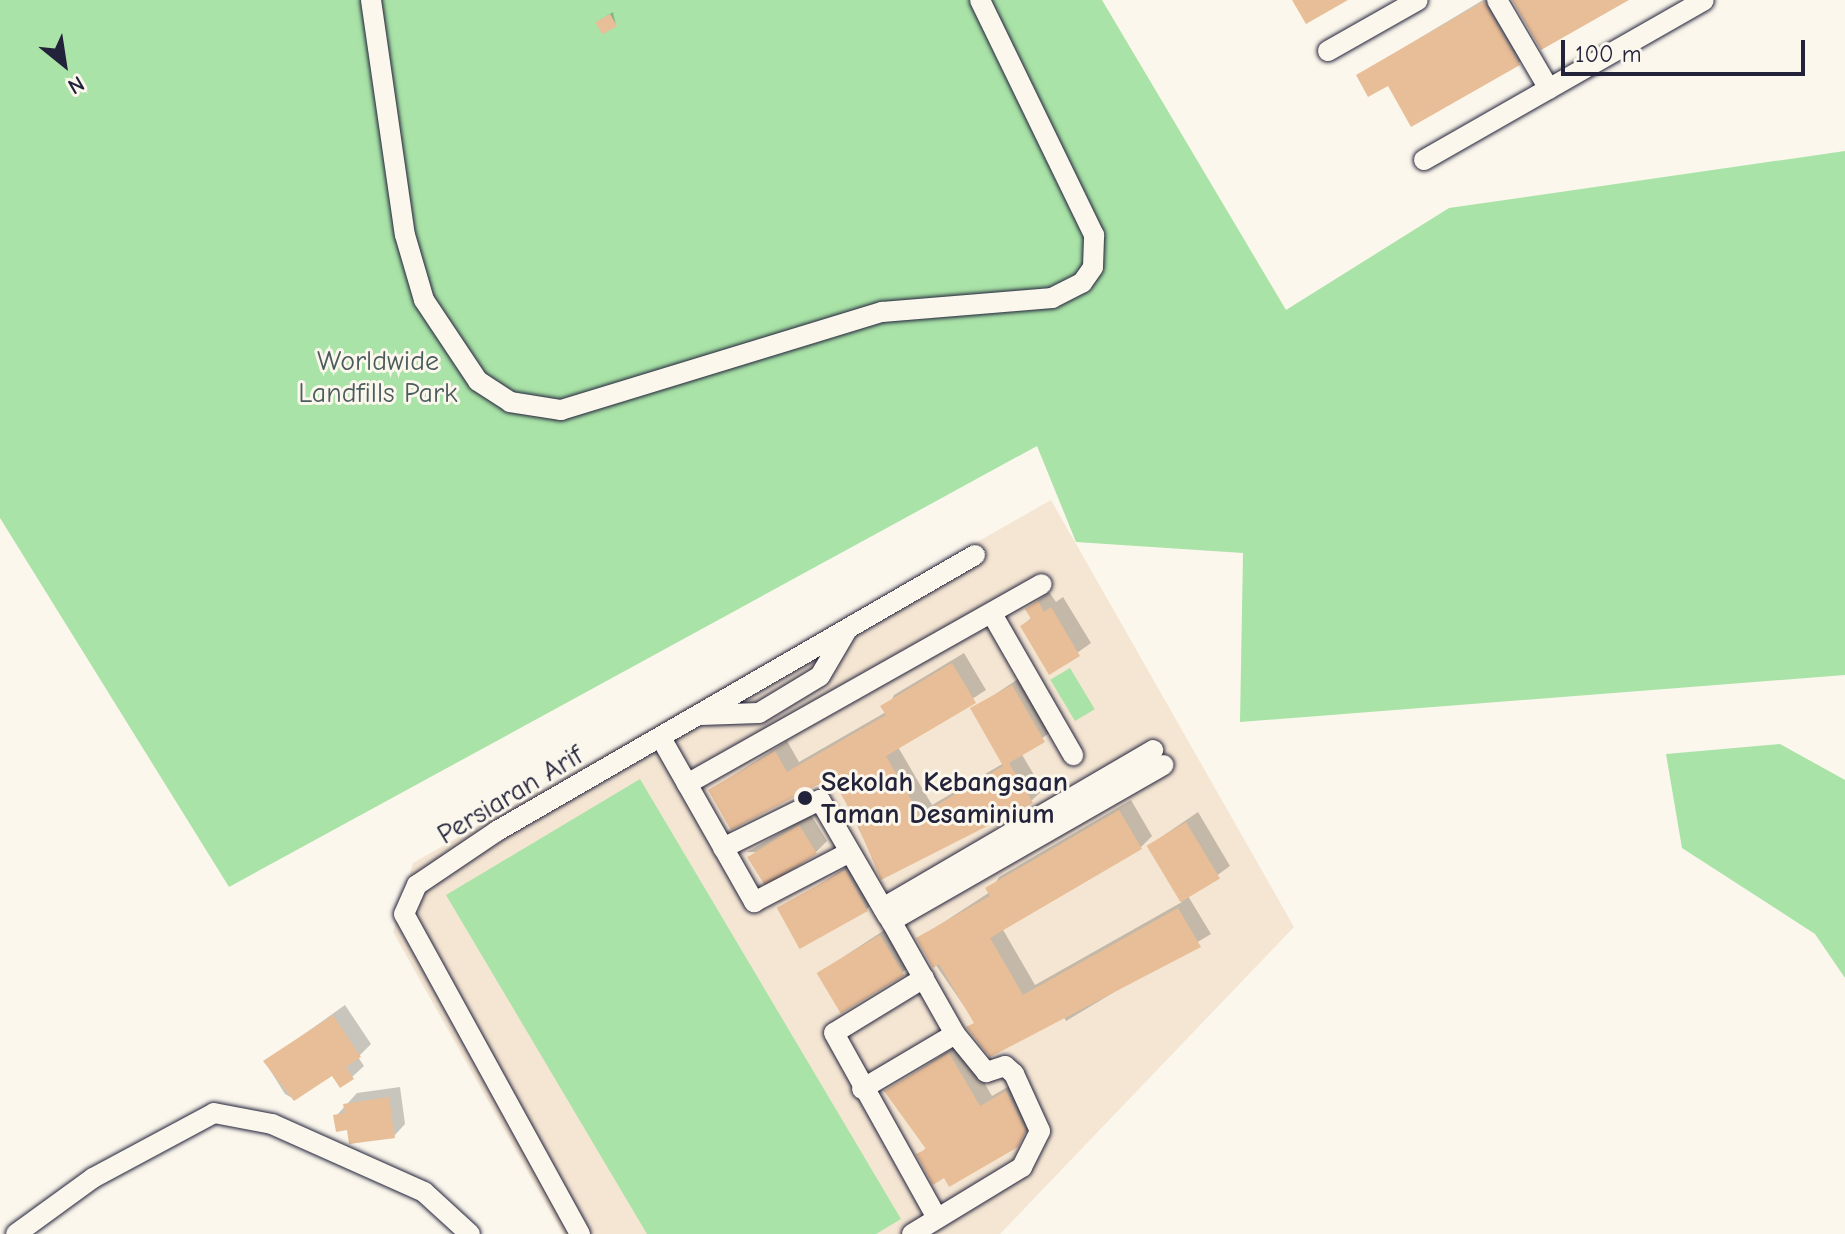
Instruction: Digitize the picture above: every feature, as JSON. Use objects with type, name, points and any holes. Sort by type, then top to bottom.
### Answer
[{"type":"street","points":[[371,0],[397,189],[424,300],[478,381],[510,402],[561,410],[882,312],[1052,298],[1082,283],[1093,267],[1094,235],[980,0]]},
{"type":"street","points":[[1328,51],[1418,0]]},
{"type":"street","points":[[1497,0],[1549,89]]},
{"type":"street","points":[[1424,160],[1704,0]]},
{"type":"street","name":"Persiaran Arif","points":[[580,1234],[404,914],[417,885],[975,555]]},
{"type":"street","points":[[687,784],[1042,584]]},
{"type":"street","points":[[992,614],[1073,755]]},
{"type":"street","points":[[661,738],[754,902],[850,852]]},
{"type":"street","points":[[887,914],[1158,758]]},
{"type":"street","points":[[723,848],[820,800],[955,1034],[986,1072],[1005,1066],[1014,1074],[1040,1131],[1022,1167],[912,1234]]},
{"type":"street","points":[[924,978],[834,1033],[862,1089],[937,1218]]},
{"type":"street","points":[[862,1089],[955,1034]]},
{"type":"street","points":[[16,1234],[93,1178],[214,1113],[272,1124],[424,1192],[470,1234]]},
{"type":"shaded area","points":[[1051,500],[1294,927],[1000,1234],[563,1234],[393,932],[413,863]]},
{"type":"green space","name":"Worldwide Landfills Park","points":[[0,0],[1102,0],[1286,310],[1449,208],[1845,151],[1845,675],[1240,722],[1243,553],[1076,542],[1037,446],[229,887],[0,518]]},
{"type":"green space","points":[[1070,668],[1095,709],[1075,721],[1050,680]]},
{"type":"green space","points":[[1780,744],[1845,780],[1845,978],[1815,934],[1682,848],[1666,754]]},
{"type":"green space","points":[[640,779],[901,1219],[876,1234],[647,1234],[446,895]]},
{"type":"building","points":[[1292,0],[1348,0],[1306,24]]},
{"type":"building","points":[[1512,0],[1629,0],[1541,50]]},
{"type":"building","points":[[1484,1],[1520,65],[1411,127],[1388,86],[1368,97],[1356,75]]},
{"type":"building","points":[[610,14],[617,26],[602,35],[595,22]]},
{"type":"building","points":[[1038,601],[1044,612],[1051,607],[1080,656],[1049,675],[1020,626],[1031,619],[1025,609]]},
{"type":"building","points":[[952,663],[976,703],[886,756],[920,815],[1003,766],[970,708],[1012,685],[1045,742],[1009,763],[1033,803],[881,880],[856,821],[850,825],[842,812],[849,808],[836,786],[828,790],[821,783],[731,830],[708,790],[775,751],[787,772],[886,715],[880,706]]},
{"type":"building","points":[[1119,810],[1142,849],[990,938],[1023,995],[1178,908],[1201,947],[990,1057],[966,1027],[974,1023],[939,964],[933,968],[916,938],[990,896],[985,888]]},
{"type":"building","points":[[1186,822],[1220,879],[1181,902],[1147,846]]},
{"type":"building","points":[[799,825],[817,854],[765,886],[747,857]]},
{"type":"building","points":[[845,870],[868,911],[800,949],[777,908]]},
{"type":"building","points":[[880,935],[904,975],[841,1013],[817,973]]},
{"type":"building","points":[[333,1015],[361,1057],[346,1067],[354,1079],[340,1088],[332,1076],[294,1101],[263,1061]]},
{"type":"building","points":[[949,1053],[980,1106],[1006,1091],[1026,1131],[1018,1147],[949,1187],[944,1178],[933,1185],[916,1154],[926,1149],[884,1091]]},
{"type":"building","points":[[389,1097],[395,1138],[349,1144],[347,1130],[336,1132],[333,1115],[345,1113],[343,1104]]},
{"type":"place","name":"Sekolah Kebangsaan Taman Desaminium","points":[[805,798]]}]
